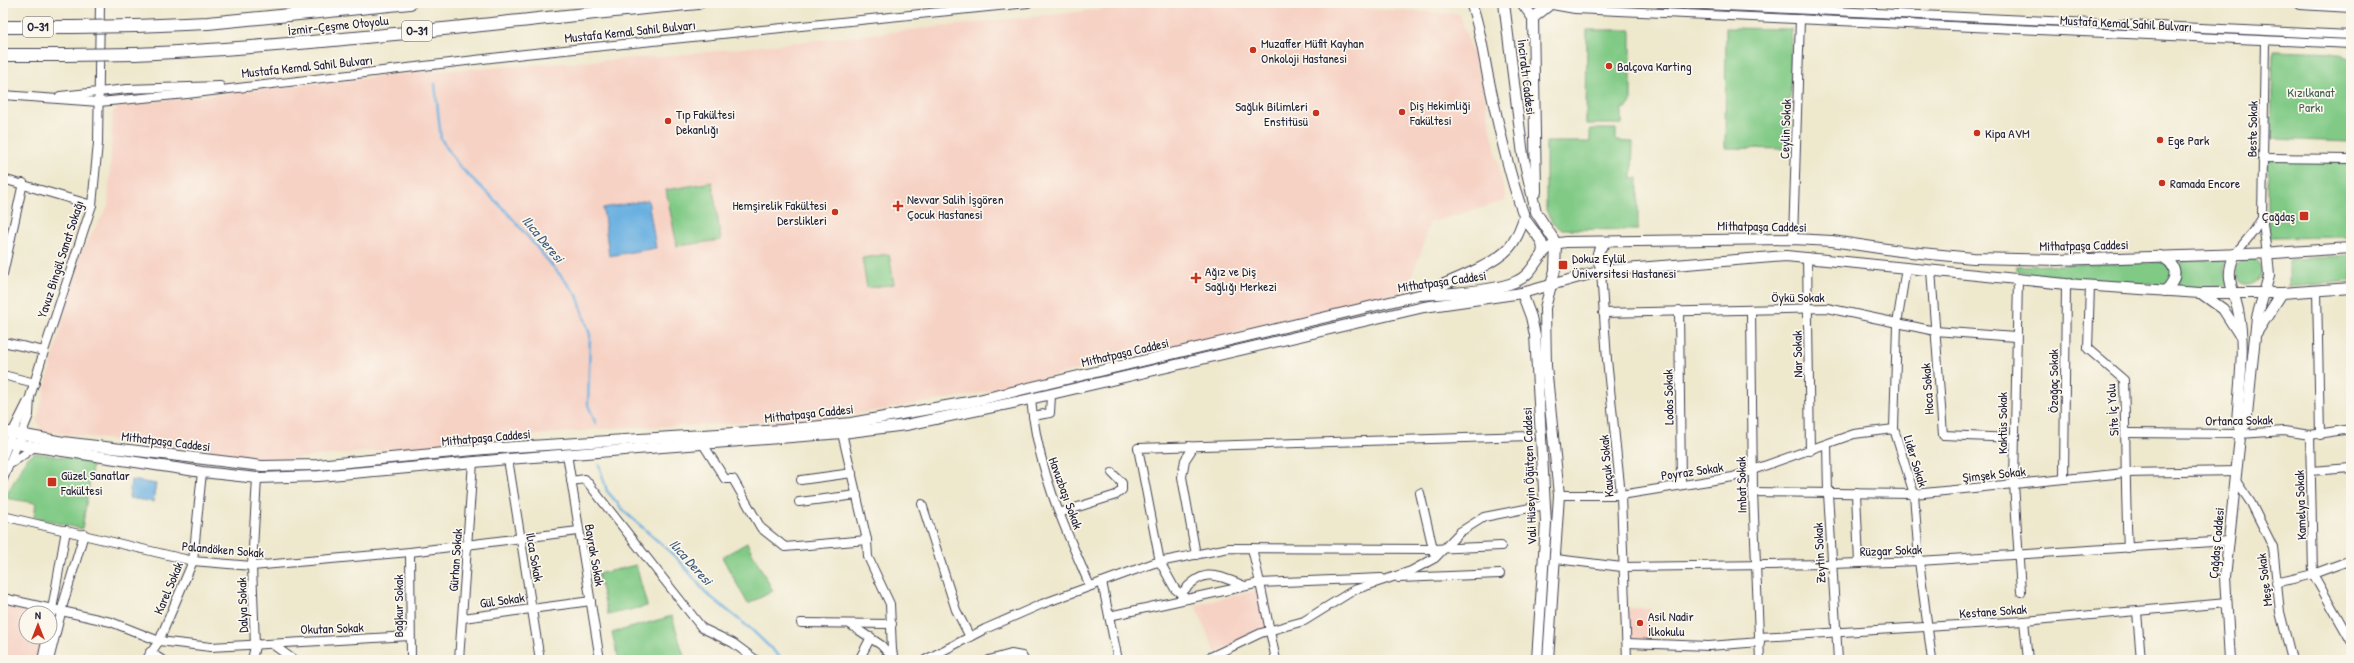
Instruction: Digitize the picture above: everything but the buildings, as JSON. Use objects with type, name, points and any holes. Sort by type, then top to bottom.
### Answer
[{"type":"highway","name":"İzmir-Çeşme Otoyolu","points":[[3,27],[73,28],[208,23],[410,3]]},
{"type":"highway","name":"İzmir-Çeşme Otoyolu","points":[[3,55],[135,54],[208,51],[698,3]]},
{"type":"highway","points":[[2300,3],[2351,6]]},
{"type":"main road","points":[[1471,3],[1477,19],[1489,78],[1524,216],[1541,242],[1543,252],[1524,284],[1522,293]]},
{"type":"main road","points":[[1522,3],[1532,18],[1536,131],[1536,212]]},
{"type":"main road","points":[[1532,18],[1544,4]]},
{"type":"main road","name":"İnciraltı Caddesi","points":[[1504,8],[1523,155]]},
{"type":"main road","points":[[1424,307],[1419,295],[1497,258],[1509,248],[1517,236],[1524,216],[1523,155]]},
{"type":"main road","points":[[1523,155],[1536,212],[1556,243]]},
{"type":"main road","name":"Mithatpaşa Caddesi","points":[[12,433],[63,442],[262,466],[317,465],[509,448],[805,428],[851,423],[974,401],[1419,295],[1477,290],[1518,281],[1525,275],[1543,252],[1556,243],[1793,239],[1832,241],[1900,251],[1973,258],[2056,260],[2236,254]]},
{"type":"main road","points":[[1604,270],[1599,264],[1597,256],[1601,246],[1606,242]]},
{"type":"main road","name":"Vali Hüseyin Öğütçen Caddesi","points":[[1548,660],[1556,559],[1559,495],[1546,366],[1545,303],[1555,270],[1556,243]]},
{"type":"main road","points":[[2351,248],[2236,254],[2228,273],[2234,294],[2282,294],[2351,288]]},
{"type":"main road","points":[[2264,294],[2270,276],[2267,253]]},
{"type":"main road","name":"Mithatpaşa Caddesi","points":[[5,443],[202,472],[257,478],[319,476],[508,458],[842,433],[906,425],[1051,395],[1424,307],[1522,293],[1552,283],[1604,270],[1786,256],[2066,284],[2234,294]]},
{"type":"main road","points":[[2159,256],[2169,262],[2175,270],[2174,279],[2164,291]]},
{"type":"main road","name":"Vali Hüseyin Öğütçen Caddesi","points":[[1522,293],[1531,317],[1535,335],[1546,505],[1537,660]]},
{"type":"main road","points":[[2200,293],[2224,309],[2242,338]]},
{"type":"main road","name":"Çağdaş Caddesi","points":[[2234,294],[2242,338],[2237,423],[2241,431]]},
{"type":"main road","name":"Çağdaş Caddesi","points":[[2230,660],[2225,577],[2228,541],[2237,476],[2241,431],[2246,424],[2255,335],[2264,294]]},
{"type":"main road","points":[[2255,335],[2282,294]]},
{"type":"street","name":"Yavuz Bingöl Sanat Sokağı","points":[[12,433],[28,415],[30,397],[44,351],[92,205],[98,143],[100,92],[100,3]]},
{"type":"street","name":"Mustafa Kemal Sahil Bulvarı","points":[[54,97],[80,102],[99,102],[211,91],[234,87],[525,54],[1028,3]]},
{"type":"street","name":"Mustafa Kemal Sahil Bulvarı","points":[[1659,3],[2351,35]]},
{"type":"street","name":"Mustafa Kemal Sahil Bulvarı","points":[[1544,4],[1575,9],[2351,44]]},
{"type":"street","name":"Ceylin Sokak","points":[[1793,239],[1800,19]]},
{"type":"street","name":"Beste Sokak","points":[[2266,41],[2262,217],[2267,253]]},
{"type":"street","name":"Mustafa Kemal Sahil Bulvarı","points":[[3,95],[54,97],[100,92],[209,86],[234,87]]},
{"type":"street","points":[[2263,158],[2351,159]]},
{"type":"street","points":[[3,179],[23,183],[92,205]]},
{"type":"street","points":[[3,274],[23,183]]},
{"type":"street","points":[[2236,254],[2254,231],[2262,217]]},
{"type":"street","name":"Nar Sokak","points":[[1807,257],[1810,451]]},
{"type":"street","name":"Lider Sokak","points":[[1906,268],[1897,324],[1894,429],[1914,494],[1919,561],[1929,627],[1932,660]]},
{"type":"street","name":"Kauçuk Sokak","points":[[1604,270],[1603,313],[1621,494],[1622,566],[1627,660]]},
{"type":"street","name":"Hoca Sokak","points":[[1931,270],[1943,435],[2014,438]]},
{"type":"street","name":"Kaktüs Sokak","points":[[2018,278],[2015,337],[2014,484],[2021,592]]},
{"type":"street","name":"Özağaç Sokak","points":[[2064,478],[2066,284]]},
{"type":"street","name":"Site İç Yolu","points":[[2090,285],[2088,349],[2124,380],[2126,433],[2124,473],[2128,548]]},
{"type":"street","points":[[2317,291],[2320,435]]},
{"type":"street","name":"Öykü Sokak","points":[[1603,313],[1679,310],[1751,310],[1808,307],[1827,308],[1935,331],[2015,337]]},
{"type":"street","name":"Lodos Sokak","points":[[1679,310],[1681,485]]},
{"type":"street","name":"Imbat Sokak","points":[[1751,310],[1753,492],[1760,660]]},
{"type":"street","points":[[3,342],[44,351]]},
{"type":"street","points":[[3,375],[35,383]]},
{"type":"street","points":[[1033,416],[1050,413],[1051,395]]},
{"type":"street","name":"Havuzbaşı Sokak","points":[[1031,399],[1041,460],[1049,489],[1090,586]]},
{"type":"street","name":"Poyraz Sokak","points":[[1559,495],[1621,494],[1733,477],[1810,451],[1854,434],[1894,429]]},
{"type":"street","name":"Ortanca Sokak","points":[[2126,433],[2284,431],[2320,435],[2351,429]]},
{"type":"street","points":[[3,457],[5,443],[12,433]]},
{"type":"street","points":[[3,479],[18,446],[12,433]]},
{"type":"street","points":[[842,433],[867,540],[868,557],[890,604],[894,659]]},
{"type":"street","name":"Kamelya Sokak","points":[[2310,435],[2313,574]]},
{"type":"street","points":[[1188,599],[1181,594],[1167,578],[1160,562],[1138,448],[1530,436]]},
{"type":"street","points":[[703,444],[725,479],[733,479],[761,528],[785,547],[867,540]]},
{"type":"street","name":"Zeytin Sokak","points":[[1827,444],[1831,564],[1838,660]]},
{"type":"street","points":[[1189,446],[1191,450],[1185,460],[1182,476],[1196,555]]},
{"type":"street","points":[[10,465],[24,452],[33,448]]},
{"type":"street","name":"Bayrak Sokak","points":[[567,454],[578,531],[600,660]]},
{"type":"street","name":"Ilıca Sokak","points":[[508,458],[519,538],[540,660]]},
{"type":"street","name":"Gürhan Sokak","points":[[459,660],[473,462]]},
{"type":"street","points":[[2311,471],[2351,468]]},
{"type":"street","name":"Karel Sokak","points":[[146,660],[150,652],[159,641],[193,560],[202,472]]},
{"type":"street","points":[[801,480],[852,473]]},
{"type":"street","points":[[1059,513],[1116,495],[1122,490],[1122,483],[1112,473]]},
{"type":"street","name":"Şimşek Sokak","points":[[1753,492],[1914,494],[2124,473],[2237,476]]},
{"type":"street","name":"Meşe Sokak","points":[[2237,476],[2273,548],[2280,612],[2292,660]]},
{"type":"street","name":"Dalya Sokak","points":[[252,660],[255,646],[252,566],[257,478]]},
{"type":"street","points":[[571,481],[585,479],[702,628],[733,643],[756,660]]},
{"type":"street","points":[[1420,493],[1435,558]]},
{"type":"street","points":[[799,502],[857,494]]},
{"type":"street","points":[[1856,494],[1859,563]]},
{"type":"street","points":[[922,504],[956,610],[970,637]]},
{"type":"street","points":[[1204,660],[1213,658],[1271,630],[1304,621],[1354,590],[1392,578],[1435,558],[1460,532],[1484,518],[1546,505]]},
{"type":"street","name":"Palandöken Sokak","points":[[3,516],[193,560],[252,566],[410,552],[578,531]]},
{"type":"street","points":[[53,605],[66,530]]},
{"type":"street","points":[[49,660],[61,612],[84,534]]},
{"type":"street","name":"Rüzgar Sokak","points":[[1556,559],[1622,566],[1756,566],[1831,564],[1919,561],[2228,541]]},
{"type":"street","points":[[925,660],[970,637],[1042,604],[1090,586],[1160,562],[1229,548],[1445,548],[1501,546]]},
{"type":"street","points":[[1252,548],[1271,630],[1276,660]]},
{"type":"street","name":"Bağkur Sokak","points":[[410,552],[411,660]]},
{"type":"street","points":[[2276,583],[2313,574],[2351,560]]},
{"type":"street","points":[[1109,616],[1260,583],[1500,574]]},
{"type":"street","points":[[2313,574],[2350,636]]},
{"type":"street","points":[[1181,594],[1191,582],[1209,575],[1220,575],[1245,586]]},
{"type":"street","points":[[1102,582],[1118,660]]},
{"type":"street","name":"Okutan Sokak","points":[[3,598],[34,605]]},
{"type":"street","name":"Gül Sokak","points":[[463,618],[531,608],[591,602]]},
{"type":"street","name":"Kestane Sokak","points":[[1627,643],[1709,646],[1759,640],[2024,621],[2227,603]]},
{"type":"street","name":"Okutan Sokak","points":[[58,611],[111,622],[159,641],[211,647],[255,646],[410,636]]},
{"type":"street","points":[[2137,612],[2141,660]]},
{"type":"street","points":[[2024,621],[2028,660]]},
{"type":"street","points":[[801,623],[892,624]]},
{"type":"street","points":[[849,624],[871,637],[894,659]]},
{"type":"street","points":[[859,660],[871,637]]},
{"type":"street","points":[[272,644],[294,660]]},
{"type":"street","points":[[42,660],[45,645]]},
{"type":"street","points":[[150,652],[162,660]]},
{"type":"street","points":[[989,660],[1011,654],[1022,656],[1024,660]]},
{"type":"shaded area","points":[[1260,3],[1460,14],[1481,80],[1506,201],[1429,223],[1421,252],[1405,292],[971,395],[831,418],[705,425],[613,428],[278,460],[41,431],[37,420],[80,254],[108,206],[113,112],[123,105],[410,73],[669,56],[1141,5]]},
{"type":"shaded area","points":[[1258,590],[1266,629],[1216,653],[1195,605]]},
{"type":"shaded area","points":[[3,607],[18,610],[18,645],[43,645],[40,660],[3,660]]},
{"type":"shaded area","name":"Asil Nadir İlkokulu","points":[[1629,608],[1650,608],[1651,638],[1629,638]]},
{"type":"green space","points":[[1726,28],[1791,29],[1790,149],[1725,148]]},
{"type":"green space","name":"Balçova Karting","points":[[1587,30],[1631,30],[1631,102],[1627,108],[1622,108],[1622,124],[1586,124]]},
{"type":"green space","name":"Kızılkanat Parkı","points":[[2273,51],[2341,53],[2351,60],[2351,142],[2271,139]]},
{"type":"green space","points":[[1590,129],[1616,129],[1616,141],[1633,142],[1632,178],[1638,178],[1638,230],[1561,229],[1553,224],[1546,210],[1546,142],[1590,142]]},
{"type":"green space","points":[[2268,160],[2351,161],[2351,237],[2268,238]]},
{"type":"green space","points":[[712,182],[721,240],[677,246],[666,190]]},
{"type":"green space","points":[[889,254],[894,284],[867,288],[862,258]]},
{"type":"green space","points":[[2351,255],[2351,281],[2289,287],[2289,260]]},
{"type":"green space","points":[[2227,258],[2224,267],[2227,286],[2175,288],[2179,275],[2179,269],[2176,262]]},
{"type":"green space","points":[[2249,258],[2258,262],[2262,271],[2258,280],[2249,284],[2240,280],[2236,271],[2240,262]]},
{"type":"green space","points":[[2159,262],[2166,264],[2173,270],[2166,284],[2161,285],[2087,280],[2016,271],[2016,266]]},
{"type":"green space","points":[[35,453],[93,462],[82,529],[34,517],[36,503],[5,498],[26,459]]},
{"type":"green space","points":[[747,543],[773,591],[748,604],[722,557]]},
{"type":"green space","points":[[636,565],[647,606],[608,615],[598,574]]},
{"type":"green space","points":[[672,616],[685,660],[619,660],[612,633]]},
{"type":"water","points":[[648,200],[656,248],[609,256],[603,208]]},
{"type":"water","points":[[131,480],[156,484],[153,502],[129,498]]},
{"type":"waterway","name":"Ilıca Deresi","points":[[435,84],[441,139],[459,166],[506,211],[577,295],[590,335],[588,405],[596,424]]},
{"type":"waterway","name":"Ilıca Deresi","points":[[599,465],[607,491],[626,513],[677,558],[707,594],[752,630],[783,660]]},
{"type":"place","name":"Muzaffer Müfit Kayhan Onkoloji Hastanesi","points":[[1253,50]]},
{"type":"place","name":"Balçova Karting","points":[[1609,66]]},
{"type":"place","name":"Diş Hekimliği Fakültesi","points":[[1402,112]]},
{"type":"place","name":"Sağlık Bilimleri Enstitüsü","points":[[1316,113]]},
{"type":"place","name":"Tıp Fakültesi Dekanlığı","points":[[668,121]]},
{"type":"place","name":"Kipa AVM","points":[[1977,133]]},
{"type":"place","name":"Ege Park","points":[[2160,140]]},
{"type":"place","name":"Ramada Encore","points":[[2162,183]]},
{"type":"place","name":"Nevvar Salih İşgören Çocuk Hastanesi","points":[[898,206]]},
{"type":"place","name":"Hemşirelik Fakültesi Derslikleri","points":[[835,212]]},
{"type":"place","name":"Çağdaş","points":[[2304,216]]},
{"type":"place","name":"Dokuz Eylül Üniversitesi Hastanesi","points":[[1563,265]]},
{"type":"place","name":"Ağız ve Diş Sağlığı Merkezi","points":[[1196,278]]},
{"type":"place","name":"Güzel Sanatlar Fakültesi","points":[[52,482]]},
{"type":"place","name":"Asil Nadir İlkokulu","points":[[1640,623]]}]
